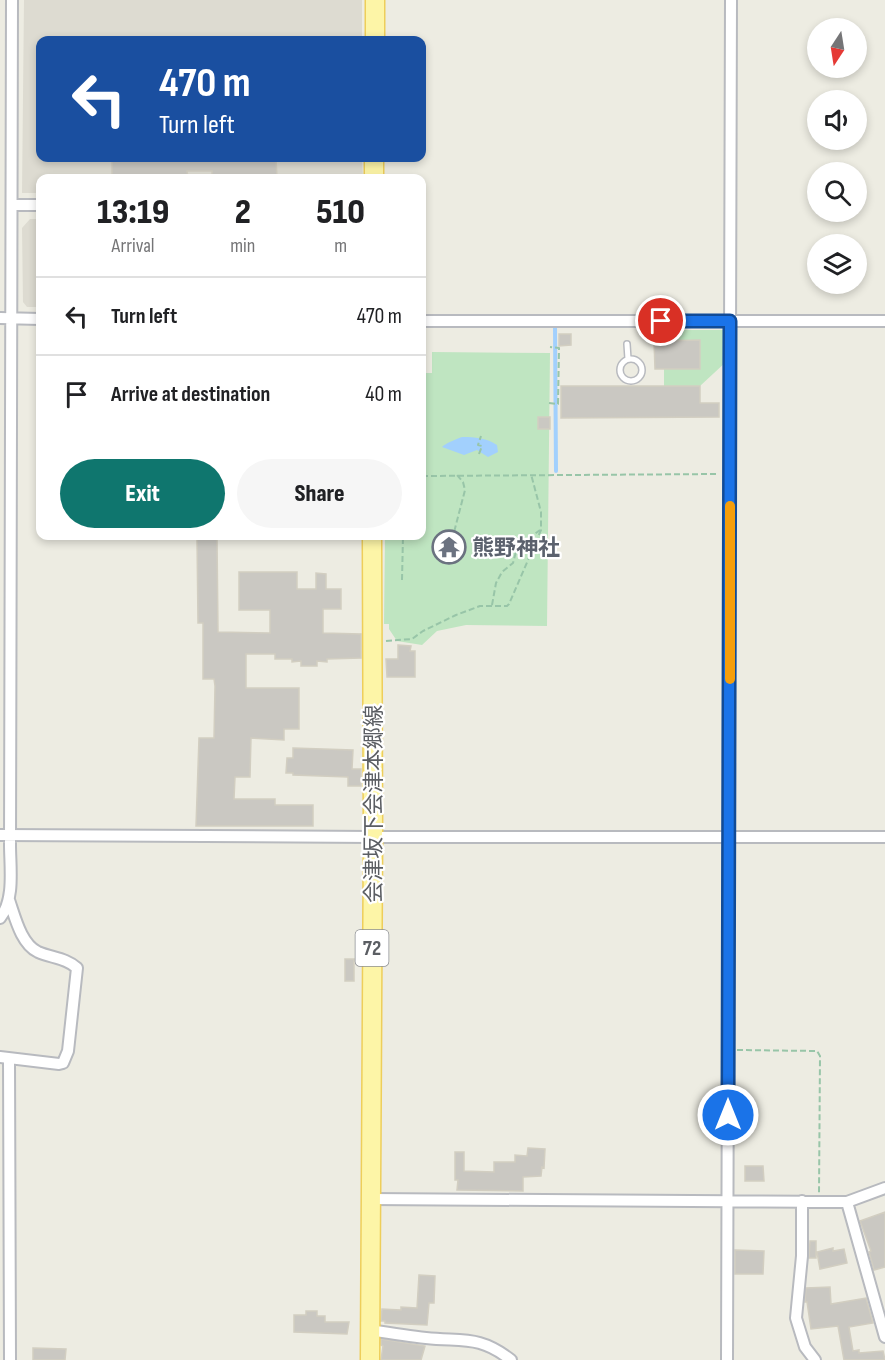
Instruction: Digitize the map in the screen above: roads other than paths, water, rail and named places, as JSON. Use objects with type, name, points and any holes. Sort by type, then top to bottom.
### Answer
[{"type":"main road","points":[[375,0],[375,36]]},
{"type":"main road","name":"会津坂下会津本郷線","points":[[370,1360],[374,837],[372,540]]},
{"type":"street","points":[[10,1360],[4,1058],[59,1065],[63,1063],[68,1051],[77,968],[70,962],[37,952],[29,946],[9,900],[5,835],[12,318],[12,0]]},
{"type":"street","points":[[727,1360],[730,0]]},
{"type":"street","points":[[12,205],[36,205]]},
{"type":"street","points":[[0,318],[36,319]]},
{"type":"street","points":[[426,321],[885,321]]},
{"type":"street","points":[[5,835],[885,837]]},
{"type":"street","points":[[0,918],[9,900]]},
{"type":"street","points":[[370,1199],[847,1202],[885,1188]]},
{"type":"street","points":[[802,1201],[802,1256],[796,1318],[805,1347],[815,1360]]},
{"type":"street","points":[[847,1202],[885,1337]]},
{"type":"street","points":[[370,1330],[429,1339],[476,1342],[496,1348],[510,1360]]},
{"type":"lane","points":[[627,344],[628,359]]},
{"type":"lane","points":[[628,359],[641,363],[642,372],[637,379],[627,380],[621,376],[621,363],[628,359]]},
{"type":"water","points":[[462,437],[489,441],[497,445],[498,452],[488,457],[477,450],[464,455],[442,447]]},
{"type":"waterway","points":[[437,326],[725,326]]},
{"type":"waterway","points":[[555,326],[556,471]]},
{"type":"place","name":"熊野神社","points":[[449,547]]}]
